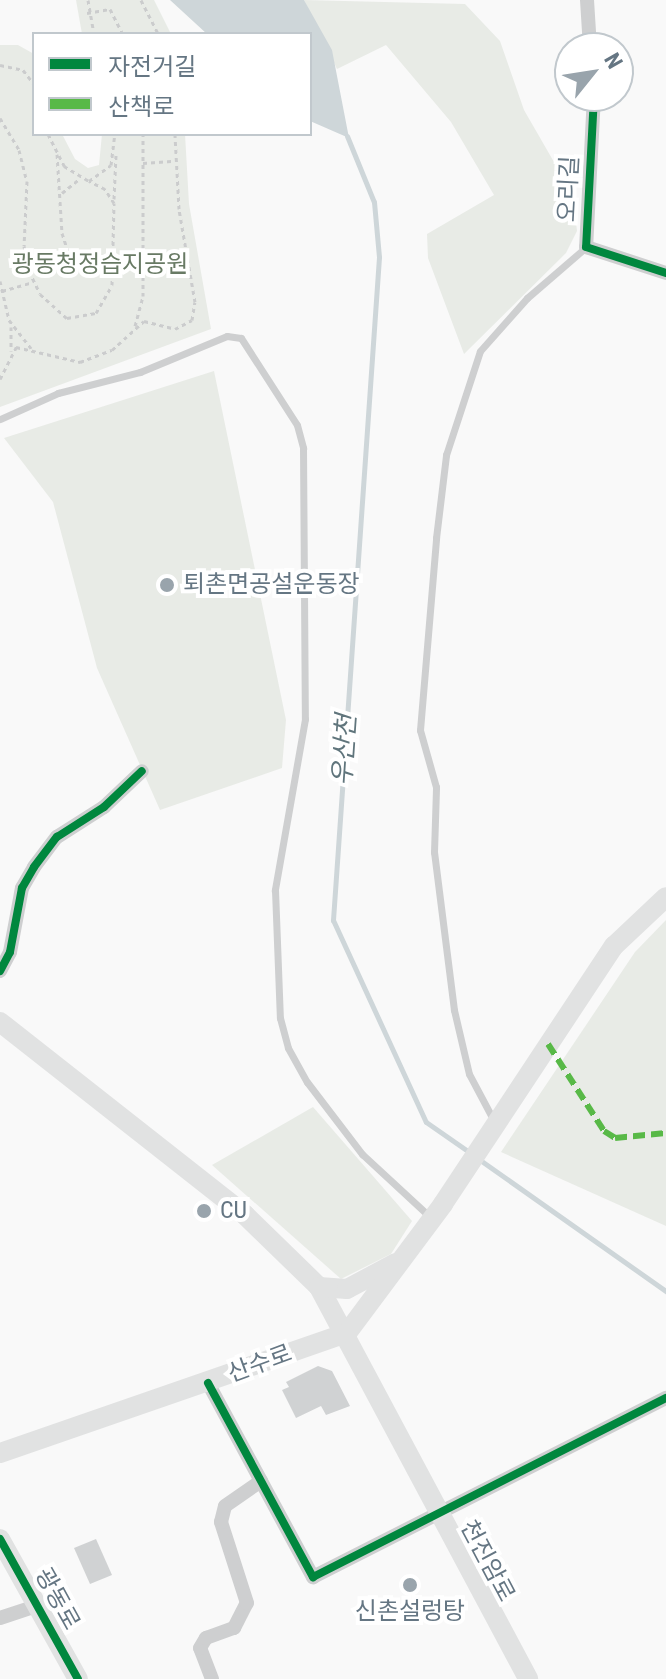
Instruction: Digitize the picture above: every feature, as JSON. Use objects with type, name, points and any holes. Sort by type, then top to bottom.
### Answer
[{"type":"main road","points":[[347,1333],[438,1211],[614,946],[666,897]]},
{"type":"main road","name":"천진암로","points":[[0,1022],[245,1215],[319,1287],[347,1333],[528,1679]]},
{"type":"main road","points":[[319,1287],[347,1289],[403,1260]]},
{"type":"main road","name":"산수로","points":[[0,1453],[347,1333]]},
{"type":"main road","points":[[0,1440],[21,1444]]},
{"type":"main road","name":"광동로","points":[[0,1539],[78,1679]]},
{"type":"street","points":[[587,0],[589,32]]},
{"type":"street","name":"오리길","points":[[593,112],[586,247],[666,273]]},
{"type":"street","points":[[0,971],[10,952],[22,888],[34,867],[57,837],[104,807],[142,771]]},
{"type":"street","points":[[208,1383],[313,1577],[666,1398]]},
{"type":"street","points":[[212,1679],[200,1648],[206,1638],[234,1628],[247,1603],[221,1522],[225,1506],[261,1481]]},
{"type":"street","points":[[0,1618],[39,1605]]},
{"type":"lane","points":[[490,1130],[469,1074],[454,1010],[434,852],[436,787],[420,730],[436,538],[446,455],[480,351],[527,298],[586,247]]},
{"type":"lane","points":[[0,419],[58,393],[140,372],[227,336],[241,338],[297,425],[303,448],[305,719],[275,890],[280,1018],[288,1048],[307,1082],[362,1154],[438,1211]]},
{"type":"path","points":[[88,0],[87,13],[93,32]]},
{"type":"path","points":[[141,0],[157,32]]},
{"type":"path","points":[[87,13],[110,9],[122,32]]},
{"type":"path","points":[[0,65],[23,70],[32,81]]},
{"type":"path","points":[[0,118],[24,164],[28,197],[24,246],[33,282],[57,312],[78,320],[105,305],[112,265],[115,136]]},
{"type":"path","points":[[49,136],[57,154],[62,193],[62,233],[74,269],[112,265]]},
{"type":"path","points":[[133,329],[143,296],[143,136]]},
{"type":"path","points":[[0,379],[16,347],[32,348],[80,362],[112,350],[144,321],[175,329],[196,312],[175,136]]},
{"type":"path","points":[[89,181],[105,173],[116,152]]},
{"type":"path","points":[[57,154],[79,179],[105,189],[114,203]]},
{"type":"path","points":[[143,163],[176,161]]},
{"type":"path","points":[[62,193],[79,179]]},
{"type":"path","points":[[0,281],[9,320],[11,355]]},
{"type":"path","points":[[2,291],[33,282]]},
{"type":"path","points":[[9,320],[32,348]]},
{"type":"green space","points":[[76,0],[154,0],[170,32],[82,32]]},
{"type":"green space","points":[[304,0],[465,4],[500,41],[524,110],[573,195],[577,231],[566,253],[464,354],[428,258],[427,234],[494,195],[451,122],[386,45],[337,69]]},
{"type":"green space","name":"광동청정습지공원","points":[[0,45],[18,45],[32,53],[32,136],[63,136],[75,159],[88,168],[99,165],[102,136],[185,136],[189,204],[211,329],[0,407]]},
{"type":"green space","name":"퇴촌면공설운동장","points":[[214,371],[286,720],[282,768],[160,810],[97,668],[53,502],[4,438]]},
{"type":"green space","points":[[666,920],[666,1226],[501,1152],[635,952]]},
{"type":"green space","points":[[313,1107],[412,1221],[391,1254],[341,1279],[212,1165]]},
{"type":"shaded area","points":[[170,0],[304,0],[332,50],[349,138],[312,122],[312,32],[205,32]]},
{"type":"building","points":[[318,1366],[332,1371],[350,1406],[326,1415],[321,1406],[296,1418],[282,1390],[289,1387],[286,1382]]},
{"type":"building","points":[[96,1539],[112,1575],[90,1584],[74,1548]]},
{"type":"waterway","name":"우산천","points":[[347,136],[374,202],[379,257],[333,920],[426,1122],[472,1154]]},
{"type":"waterway","name":"우산천","points":[[480,1160],[666,1291]]},
{"type":"marked path","points":[[548,1044],[604,1131],[615,1138],[666,1133]]},
{"type":"cycle path","points":[[593,112],[586,247],[666,273]]},
{"type":"cycle path","points":[[0,971],[10,952],[22,888],[34,867],[57,837],[104,807],[142,771]]},
{"type":"cycle path","points":[[208,1383],[313,1577],[666,1398]]},
{"type":"cycle path","points":[[0,1539],[78,1679]]},
{"type":"place","name":"퇴촌면공설운동장","points":[[167,585]]},
{"type":"place","name":"CU","points":[[204,1211]]},
{"type":"place","name":"신촌설렁탕","points":[[410,1585]]}]
